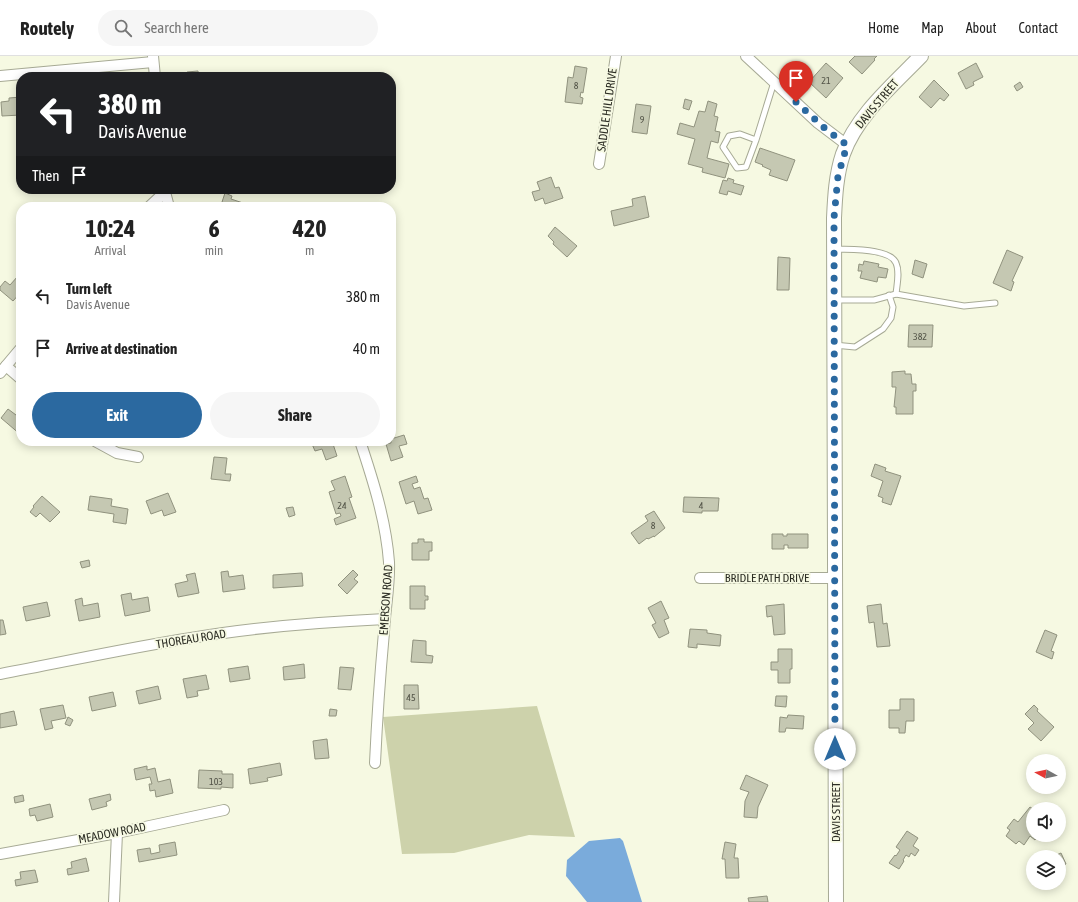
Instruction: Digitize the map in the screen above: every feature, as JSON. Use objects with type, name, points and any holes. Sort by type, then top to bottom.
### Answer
[{"type":"street","name":"SADDLE HILL DRIVE","points":[[599,164],[616,56]]},
{"type":"street","points":[[746,56],[818,123],[847,145]]},
{"type":"street","name":"DAVIS STREET","points":[[836,902],[834,249],[836,188],[840,165],[847,145],[861,122],[878,100],[921,56]]},
{"type":"street","points":[[36,72],[153,59],[154,72]]},
{"type":"street","points":[[0,76],[16,74]]},
{"type":"street","points":[[154,202],[162,194]]},
{"type":"street","points":[[16,354],[3,370],[16,376]]},
{"type":"street","points":[[104,446],[117,453],[138,457]]},
{"type":"street","name":"EMERSON ROAD","points":[[362,446],[372,478],[385,534],[389,563],[375,763]]},
{"type":"street","name":"BRIDLE PATH DRIVE","points":[[700,578],[834,578]]},
{"type":"street","name":"THOREAU ROAD","points":[[0,674],[192,638],[321,623],[385,619]]},
{"type":"street","name":"MEADOW ROAD","points":[[0,854],[117,833],[224,810]]},
{"type":"street","points":[[114,902],[117,833]]},
{"type":"lane","points":[[756,140],[740,134],[729,136],[723,148],[737,168],[746,167],[756,140],[774,82]]},
{"type":"lane","points":[[834,249],[877,252],[890,256],[896,262],[898,270],[896,294]]},
{"type":"lane","points":[[834,300],[874,300],[896,294],[964,306],[995,303]]},
{"type":"lane","points":[[834,345],[855,347],[883,329],[891,318],[893,307],[889,296]]},
{"type":"green space","points":[[537,706],[575,837],[529,835],[454,853],[402,854],[383,717]]},
{"type":"water","points":[[620,838],[623,841],[642,902],[587,902],[566,876],[567,860],[589,841]]},
{"type":"building","points":[[855,56],[877,56],[862,74],[849,62]]},
{"type":"building","points":[[826,63],[843,78],[826,98],[809,82]]},
{"type":"building","points":[[976,63],[983,77],[973,82],[974,85],[966,89],[958,73]]},
{"type":"building","points":[[575,66],[587,68],[583,93],[581,92],[580,97],[583,98],[582,104],[565,102],[568,77],[573,78]]},
{"type":"building","points":[[934,80],[949,95],[944,101],[940,98],[931,108],[919,97]]},
{"type":"building","points":[[1020,82],[1023,87],[1017,91],[1014,86]]},
{"type":"building","points":[[16,97],[16,115],[2,116],[1,102],[9,101],[9,98]]},
{"type":"building","points":[[685,99],[692,101],[689,110],[683,108]]},
{"type":"building","points":[[708,101],[717,104],[714,116],[718,117],[715,131],[720,132],[718,143],[711,141],[707,158],[729,164],[725,178],[702,172],[703,168],[688,164],[695,139],[677,134],[680,123],[694,127],[699,111],[705,112]]},
{"type":"building","points":[[636,104],[651,106],[647,134],[632,132]]},
{"type":"building","points":[[760,148],[795,160],[787,181],[769,175],[771,170],[755,162]]},
{"type":"building","points":[[551,177],[555,188],[559,187],[563,198],[545,204],[543,198],[535,201],[532,192],[540,190],[537,182]]},
{"type":"building","points":[[728,178],[734,180],[733,183],[744,186],[741,195],[728,191],[727,195],[719,193],[723,180],[727,181]]},
{"type":"building","points":[[225,194],[227,194],[232,196],[231,199],[240,202],[222,202]]},
{"type":"building","points":[[645,196],[649,217],[614,226],[611,211],[633,206],[632,199]]},
{"type":"building","points":[[555,227],[577,246],[567,257],[553,244],[554,242],[548,236]]},
{"type":"building","points":[[1007,250],[1023,257],[1012,281],[1014,282],[1011,291],[993,283]]},
{"type":"building","points":[[778,257],[790,258],[789,290],[777,290]]},
{"type":"building","points":[[915,260],[927,264],[923,278],[912,274]]},
{"type":"building","points":[[864,261],[879,264],[878,267],[888,269],[886,278],[878,277],[877,282],[860,278],[862,271],[858,271],[859,264],[863,265]]},
{"type":"building","points":[[16,278],[16,298],[13,301],[0,290],[0,287],[5,281],[10,285]]},
{"type":"building","points":[[909,325],[933,325],[932,347],[908,347]]},
{"type":"building","points":[[905,371],[905,374],[911,374],[912,384],[916,384],[916,391],[913,391],[913,414],[896,414],[896,407],[894,407],[896,387],[892,387],[892,372]]},
{"type":"building","points":[[8,409],[16,415],[16,431],[1,418]]},
{"type":"building","points":[[404,435],[407,444],[399,446],[403,457],[391,461],[387,446],[396,446],[396,437]]},
{"type":"building","points":[[313,446],[334,446],[337,456],[326,460],[322,449],[315,451]]},
{"type":"building","points":[[214,457],[227,458],[225,474],[231,474],[230,481],[211,479]]},
{"type":"building","points":[[875,464],[886,468],[885,471],[901,476],[891,505],[882,502],[883,498],[878,496],[883,481],[871,476]]},
{"type":"building","points":[[345,476],[352,497],[349,498],[356,518],[336,525],[334,519],[341,516],[340,513],[336,514],[329,492],[335,490],[331,481]]},
{"type":"building","points":[[416,476],[418,482],[412,484],[414,489],[420,487],[424,499],[428,498],[432,510],[418,514],[414,501],[406,504],[399,482]]},
{"type":"building","points":[[168,493],[176,512],[164,516],[162,510],[151,514],[146,501]]},
{"type":"building","points":[[42,496],[60,512],[50,522],[40,513],[36,517],[30,512]]},
{"type":"building","points":[[90,496],[112,499],[111,506],[128,509],[126,524],[113,522],[114,514],[88,510]]},
{"type":"building","points":[[684,497],[719,498],[718,511],[702,511],[702,513],[683,512]]},
{"type":"building","points":[[293,507],[295,515],[289,517],[286,508]]},
{"type":"building","points":[[654,511],[665,528],[654,537],[647,538],[639,544],[631,533],[648,521],[645,516]]},
{"type":"building","points":[[772,534],[783,534],[783,536],[787,536],[787,534],[808,534],[808,548],[788,548],[788,545],[784,545],[784,549],[772,549]]},
{"type":"building","points":[[418,539],[424,539],[424,542],[432,542],[432,551],[429,551],[429,560],[412,560],[412,543],[418,543]]},
{"type":"building","points":[[89,560],[90,566],[82,568],[80,562]]},
{"type":"building","points":[[353,570],[358,575],[354,579],[358,582],[347,594],[338,585]]},
{"type":"building","points":[[228,571],[229,577],[243,575],[245,589],[223,592],[221,572]]},
{"type":"building","points":[[195,573],[199,593],[178,597],[175,584],[188,581],[186,575]]},
{"type":"building","points":[[302,573],[303,586],[273,588],[273,575]]},
{"type":"building","points":[[410,586],[425,586],[425,596],[428,596],[428,600],[425,600],[425,609],[410,609]]},
{"type":"building","points":[[131,593],[132,600],[148,597],[150,611],[125,616],[121,595]]},
{"type":"building","points":[[82,598],[83,606],[98,603],[100,617],[79,621],[75,600]]},
{"type":"building","points":[[661,601],[669,618],[664,620],[669,633],[659,638],[652,625],[656,623],[648,608]]},
{"type":"building","points":[[47,602],[50,616],[26,621],[23,607]]},
{"type":"building","points":[[784,604],[785,634],[774,635],[772,616],[767,617],[766,606]]},
{"type":"building","points":[[881,604],[883,624],[887,623],[890,646],[877,647],[874,622],[869,623],[867,606]]},
{"type":"building","points":[[0,620],[3,620],[6,634],[0,635]]},
{"type":"building","points":[[690,629],[707,630],[707,633],[721,635],[720,646],[697,644],[697,648],[688,647]]},
{"type":"building","points":[[1045,630],[1057,635],[1051,651],[1054,652],[1052,659],[1036,652]]},
{"type":"building","points":[[413,640],[426,641],[426,655],[433,656],[432,663],[411,662]]},
{"type":"building","points":[[778,649],[792,649],[790,683],[778,683],[778,670],[771,670],[771,662],[778,662]]},
{"type":"building","points":[[304,664],[305,678],[284,680],[283,667]]},
{"type":"building","points":[[248,666],[250,679],[230,682],[228,669]]},
{"type":"building","points":[[340,667],[354,668],[351,690],[338,689]]},
{"type":"building","points":[[206,675],[209,689],[197,691],[198,696],[187,698],[183,679]]},
{"type":"building","points":[[404,685],[418,685],[419,709],[404,709]]},
{"type":"building","points":[[158,686],[161,699],[139,704],[136,691]]},
{"type":"building","points":[[113,692],[116,706],[92,711],[89,697]]},
{"type":"building","points":[[776,696],[787,696],[786,707],[775,706]]},
{"type":"building","points":[[900,699],[914,699],[914,721],[906,721],[905,733],[899,733],[899,728],[889,728],[889,710],[900,710]]},
{"type":"building","points":[[63,705],[66,718],[51,721],[53,728],[45,730],[40,709]]},
{"type":"building","points":[[1034,705],[1038,709],[1037,711],[1054,727],[1041,741],[1028,729],[1034,723],[1025,714]]},
{"type":"building","points":[[330,709],[337,710],[336,716],[329,716]]},
{"type":"building","points":[[14,711],[17,725],[0,728],[0,714]]},
{"type":"building","points":[[788,715],[804,716],[803,729],[786,728],[785,732],[779,732],[780,717],[787,718]]},
{"type":"building","points":[[68,717],[73,720],[70,726],[65,724]]},
{"type":"building","points":[[327,739],[329,758],[315,759],[313,741]]},
{"type":"building","points":[[280,763],[282,775],[267,778],[268,781],[250,784],[248,769]]},
{"type":"building","points":[[147,766],[147,770],[155,768],[158,782],[170,779],[173,793],[156,797],[155,790],[150,791],[149,784],[152,784],[150,777],[136,780],[134,769]]},
{"type":"building","points":[[199,770],[222,771],[222,774],[233,774],[233,788],[198,788]]},
{"type":"building","points":[[746,775],[768,785],[758,807],[757,818],[744,817],[745,801],[749,792],[740,789]]},
{"type":"building","points":[[110,794],[111,800],[106,802],[107,806],[92,810],[89,799]]},
{"type":"building","points":[[23,795],[24,801],[15,803],[14,797]]},
{"type":"building","points":[[50,804],[53,817],[37,821],[35,815],[30,816],[29,809]]},
{"type":"building","points":[[1026,812],[1026,842],[1024,845],[1019,841],[1016,844],[1006,836],[1010,830],[1007,828],[1014,819],[1018,822]]},
{"type":"building","points":[[907,831],[918,838],[913,846],[919,850],[915,856],[911,853],[909,857],[906,855],[899,869],[889,863],[900,850],[896,847]]},
{"type":"building","points":[[175,842],[177,855],[139,862],[137,850],[150,848],[151,854],[160,852],[159,845]]},
{"type":"building","points":[[725,842],[736,844],[734,858],[738,858],[739,878],[726,878],[725,859],[722,859]]},
{"type":"building","points":[[86,858],[89,871],[68,875],[67,869],[72,868],[71,862]]},
{"type":"building","points":[[35,870],[38,882],[16,886],[15,880],[21,879],[20,872]]},
{"type":"building","points":[[767,896],[768,902],[749,902],[748,898]]},
{"type":"route","points":[[796,102],[818,123],[847,145],[838,176],[834,218],[835,749]]}]
